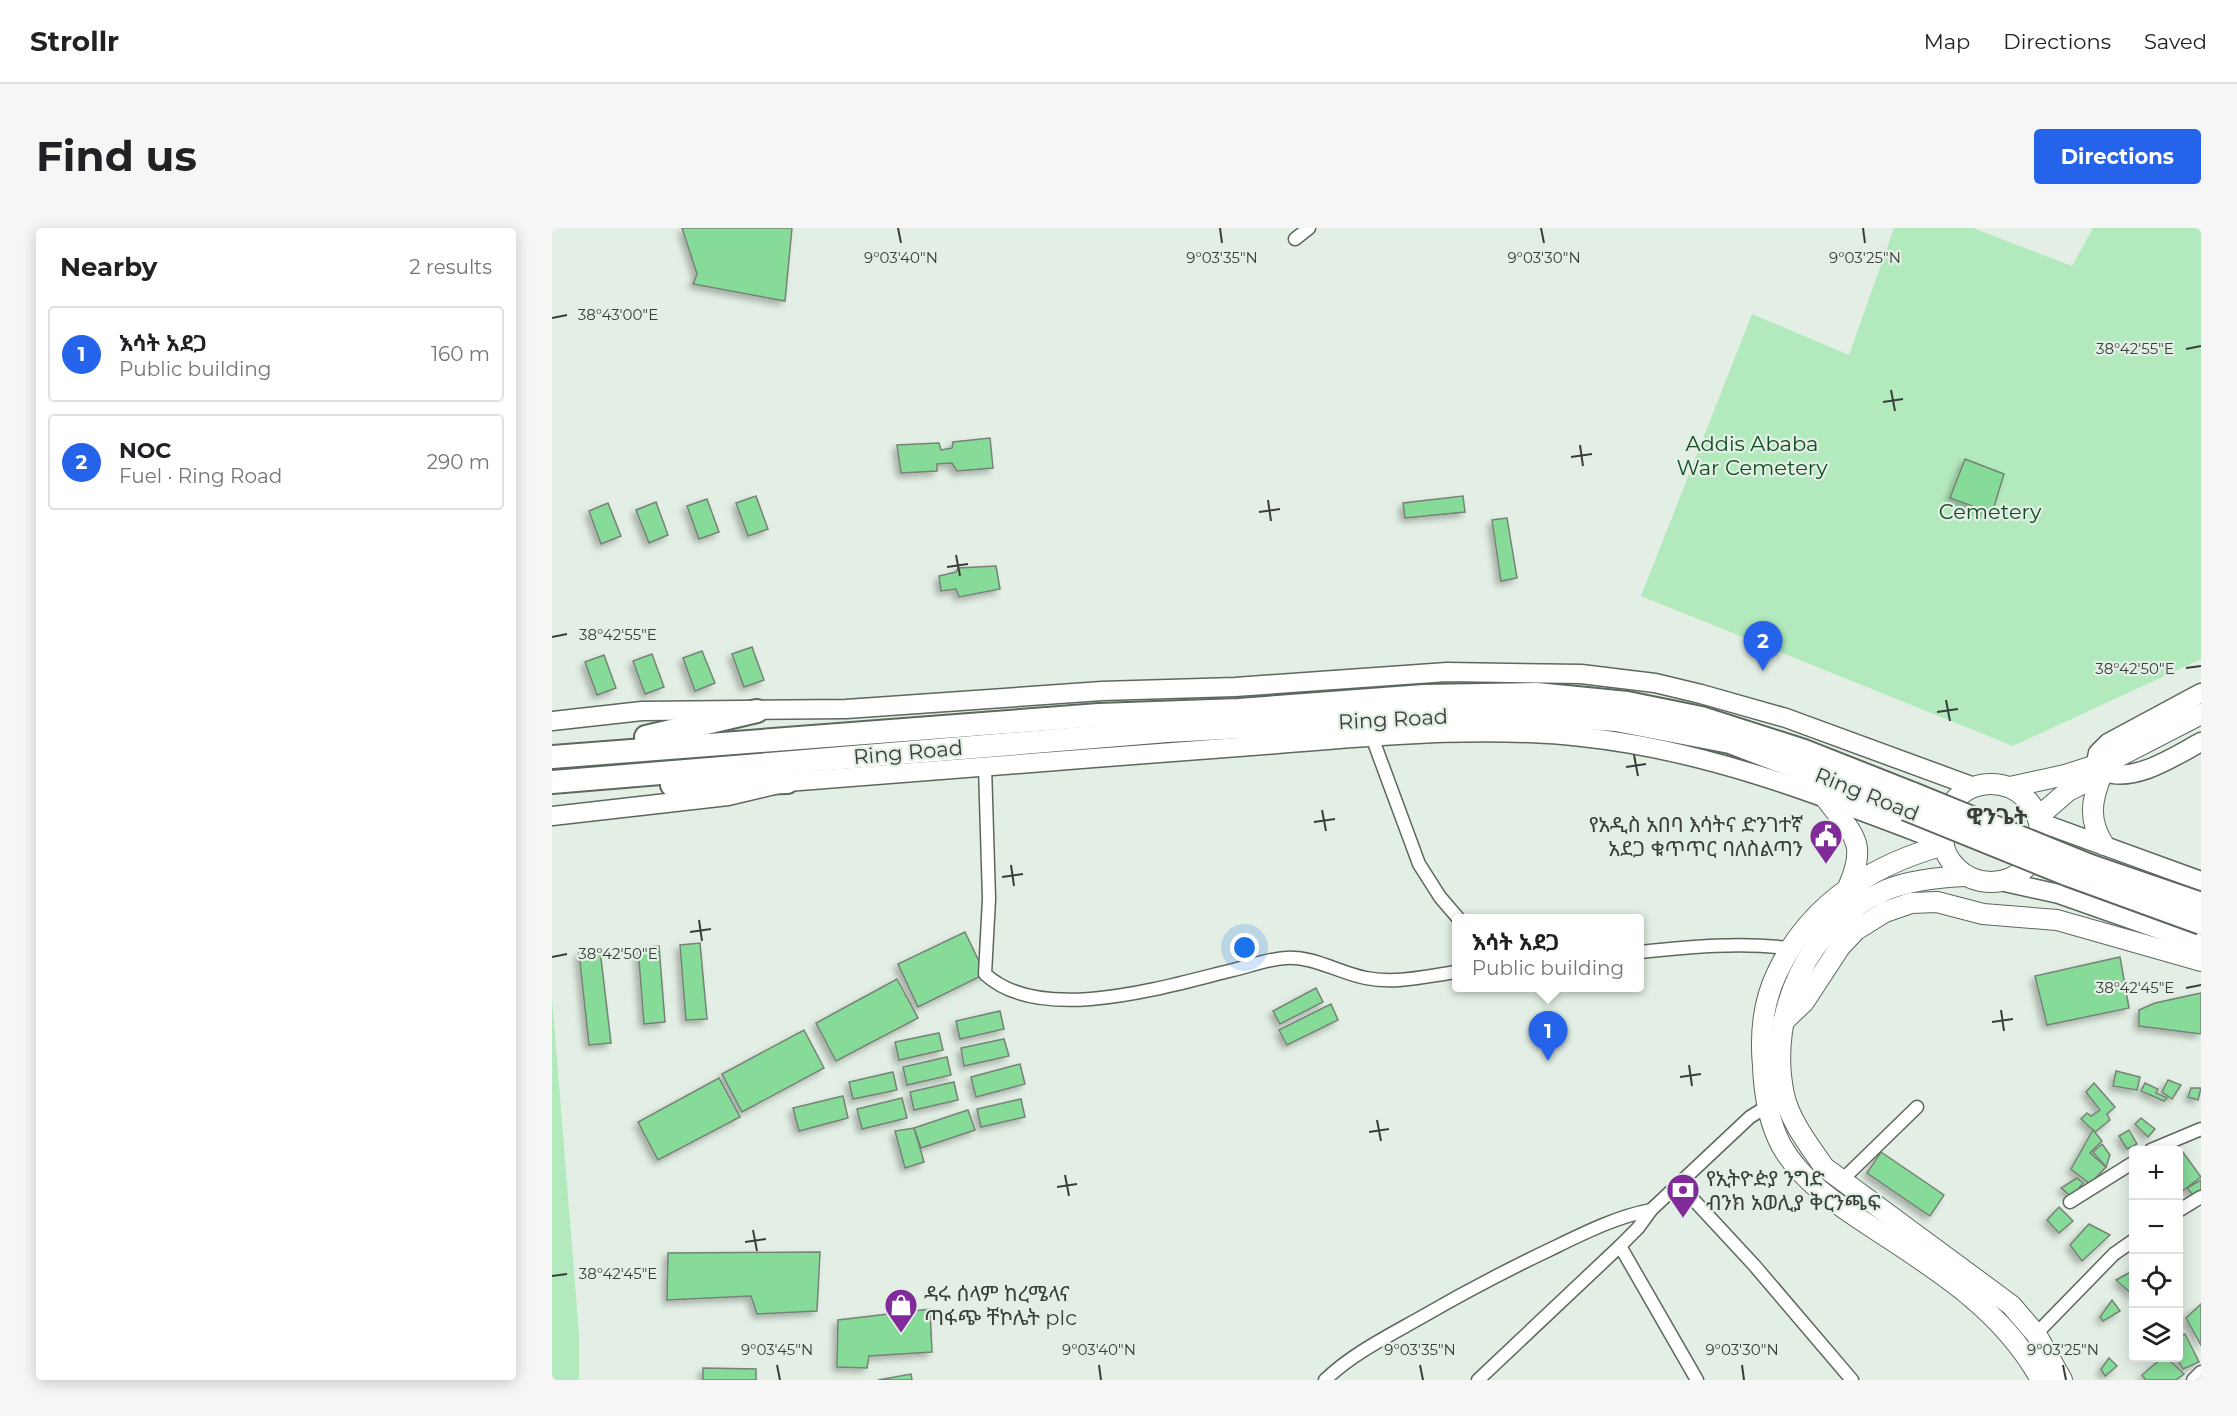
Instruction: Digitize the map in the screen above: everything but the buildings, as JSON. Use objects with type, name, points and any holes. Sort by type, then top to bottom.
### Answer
[{"type":"highway","name":"Ring Road","points":[[552,757],[605,751],[1099,714],[1239,710],[1424,696],[1536,694],[1596,699],[1661,708],[1746,730],[1865,773],[2090,866],[2201,904]]},
{"type":"highway","points":[[605,751],[637,740],[757,711]]},
{"type":"highway","name":"Ring Road","points":[[552,782],[1167,731],[1513,713],[1616,720],[1697,735],[1749,749],[2129,898],[2201,922]]},
{"type":"highway","points":[[600,777],[621,784],[646,785],[787,782]]},
{"type":"main road","name":"Ring Road","points":[[552,721],[642,711],[846,709],[1102,691],[1235,687],[1448,672],[1581,674],[1655,683],[1786,718],[1974,787]]},
{"type":"main road","points":[[2104,845],[2096,830],[2092,813],[2100,771],[2098,753],[2108,743],[2201,693]]},
{"type":"main road","points":[[2100,771],[2112,760],[2201,714]]},
{"type":"main road","points":[[2039,820],[2068,791],[2100,771],[2201,722]]},
{"type":"main road","points":[[552,816],[728,796],[787,782],[1372,737],[1475,732],[1582,737],[1705,760],[1756,774],[1944,843]]},
{"type":"main road","points":[[2201,742],[2138,771],[2114,776],[2100,771],[2010,787],[1992,783],[1974,787],[1955,799],[1948,809],[1942,830],[1944,843],[1953,862],[1967,876],[1978,880],[2000,881],[2059,894],[2201,944]]},
{"type":"main road","points":[[2000,881],[2021,872],[2029,864],[2039,844],[2039,820],[2027,799],[2010,787]]},
{"type":"main road","points":[[1827,799],[1857,844],[1858,865],[1849,885]]},
{"type":"main road","points":[[2039,820],[2201,881]]},
{"type":"main road","points":[[1944,843],[1880,868],[1849,885],[1809,922],[1788,948],[1773,982],[1763,1018],[1761,1047],[1767,1107],[1781,1144],[1805,1177],[1825,1195],[1915,1255],[1993,1315],[2024,1353],[2041,1380]]},
{"type":"main road","points":[[1967,876],[1927,880],[1886,891],[1843,916],[1813,949],[1792,989],[1783,1022],[1781,1057],[1784,1096],[1803,1137],[1824,1167],[1840,1182],[1988,1286],[2011,1305],[2036,1334],[2062,1380]]},
{"type":"main road","points":[[1783,1022],[1804,1002],[1840,947],[1856,930],[1885,912],[1911,903],[1937,902],[1983,914],[2057,920],[2201,961]]},
{"type":"street","points":[[1295,239],[1309,228]]},
{"type":"street","points":[[1372,737],[1419,864],[1440,897],[1455,914]]},
{"type":"street","points":[[985,766],[988,898],[985,974],[993,982],[1018,993],[1039,998],[1084,999],[1157,989],[1286,958],[1304,959],[1345,974],[1369,979],[1395,980],[1452,973]]},
{"type":"street","points":[[1644,952],[1757,944],[1788,948]]},
{"type":"street","points":[[1478,1380],[1620,1246],[1638,1228],[1650,1210],[1678,1183],[1750,1117],[1784,1096]]},
{"type":"street","points":[[1840,1182],[1917,1107]]},
{"type":"street","points":[[2161,1146],[2201,1129]]},
{"type":"street","points":[[2070,1202],[2129,1165]]},
{"type":"street","points":[[1678,1183],[1754,1265],[1852,1380]]},
{"type":"street","points":[[2183,1208],[2201,1197]]},
{"type":"street","points":[[1325,1380],[1337,1368],[1398,1330],[1503,1272],[1586,1232],[1634,1213],[1650,1210]]},
{"type":"street","points":[[2036,1334],[2114,1254],[2129,1243]]},
{"type":"street","points":[[1620,1246],[1697,1380]]},
{"type":"street","points":[[2193,1380],[2201,1372]]},
{"type":"green space","name":"Cemetery","points":[[1894,228],[1973,228],[2072,266],[2093,228],[2201,228],[2201,659],[2013,746],[1641,596],[1752,314],[1849,355]]},
{"type":"green space","points":[[552,997],[579,1334],[579,1380],[552,1380]]},
{"type":"place","name":"NOC","points":[[1763,671]]},
{"type":"place","name":"የአዲስ አበባ እሳትና ድንገተኛ አደጋ ቁጥጥር ባለስልጣን","points":[[1826,865]]},
{"type":"place","name":"እሳት አደጋ","points":[[1548,1061]]},
{"type":"place","name":"የኢትዮዽያ ንግድ ብንክ አወሊያ ቅርንጫፍ","points":[[1683,1219]]},
{"type":"place","name":"ዳሩ ሰላም ከረሜላና ጣፋጭ ቸኮሌት plc","points":[[901,1334]]},
{"type":"district","name":"ዊንጌት","points":[[1997,816]]},
{"type":"park label","name":"Addis Ababa War Cemetery","points":[[1752,455]]}]
